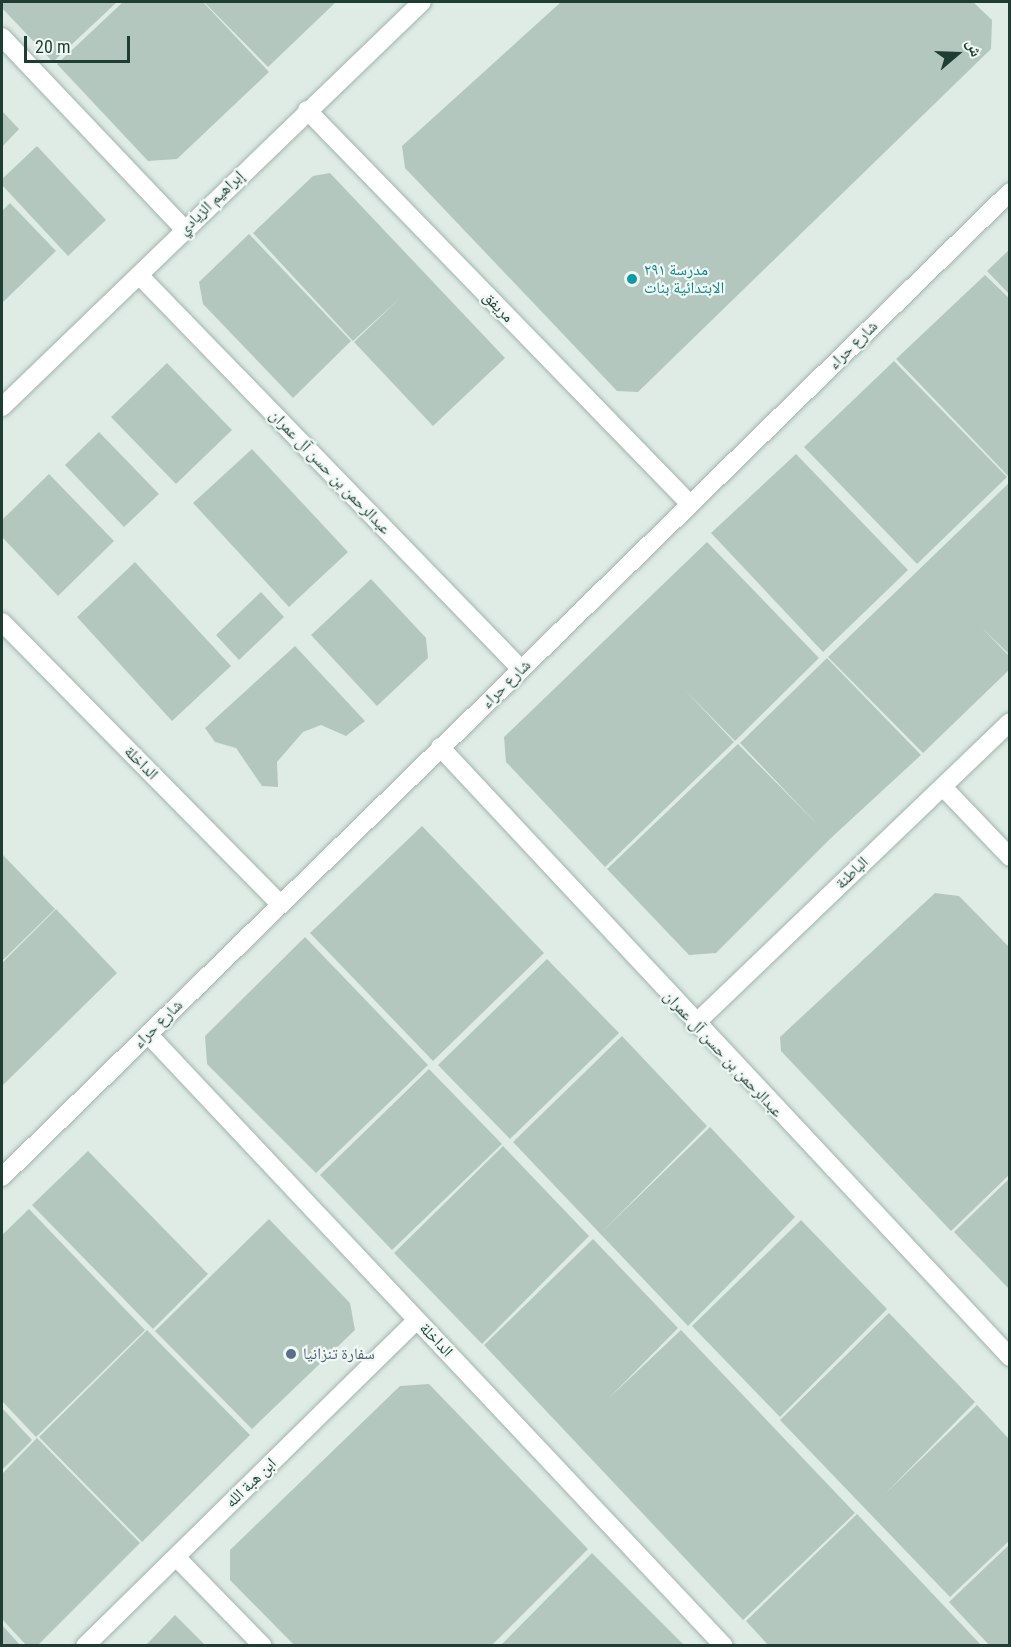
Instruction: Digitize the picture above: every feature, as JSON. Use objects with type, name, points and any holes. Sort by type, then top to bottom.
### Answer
[{"type":"street","name":"إبراهيم الزيادي","points":[[2,407],[307,110],[422,2]]},
{"type":"street","points":[[2,37],[184,229]]},
{"type":"street","name":"مريفق","points":[[307,110],[690,504]]},
{"type":"street","name":"شارع حراء","points":[[6,1164],[148,1034],[1010,192]]},
{"type":"street","name":"عبدالرحمن بن حسن آل عمران","points":[[139,275],[521,669]]},
{"type":"street","name":"الداخلة","points":[[2,622],[280,904]]},
{"type":"street","name":"الباطنة","points":[[694,1024],[1010,722]]},
{"type":"street","name":"عبدالرحمن بن حسن آل عمران","points":[[440,747],[694,1024],[1010,1357]]},
{"type":"street","points":[[943,787],[1010,857]]},
{"type":"street","name":"الداخلة","points":[[148,1034],[724,1646]]},
{"type":"street","name":"ابن هبة الله","points":[[85,1646],[417,1320]]},
{"type":"street","points":[[176,1557],[263,1646]]},
{"type":"building","points":[[2,2],[117,2],[53,62],[2,8]]},
{"type":"building","points":[[123,2],[203,2],[269,72],[177,159],[148,161],[57,64]]},
{"type":"building","points":[[204,2],[336,2],[268,67]]},
{"type":"building","name":"مدرسة ٢٩١ الابتدائية بنات","points":[[561,2],[973,2],[992,20],[991,49],[638,392],[617,391],[405,168],[402,146]]},
{"type":"building","points":[[2,111],[19,129],[2,147]]},
{"type":"building","points":[[37,146],[106,220],[68,256],[2,185],[2,179]]},
{"type":"building","points":[[330,173],[505,358],[433,426],[354,342],[400,298],[353,341],[253,233],[313,176]]},
{"type":"building","points":[[10,203],[56,251],[2,303],[2,211]]},
{"type":"building","points":[[249,234],[351,341],[293,398],[203,304],[199,282]]},
{"type":"building","points":[[1010,249],[1010,295],[987,271]]},
{"type":"building","points":[[985,275],[1010,299],[1010,478],[896,359]]},
{"type":"building","points":[[894,361],[1007,477],[917,564],[804,447]]},
{"type":"building","points":[[167,363],[232,430],[176,484],[111,417]]},
{"type":"building","points":[[99,432],[159,494],[124,527],[65,465]]},
{"type":"building","points":[[252,449],[348,552],[289,607],[193,503]]},
{"type":"building","points":[[796,454],[908,570],[823,652],[711,533]]},
{"type":"building","points":[[49,474],[114,541],[58,596],[2,537],[2,520]]},
{"type":"building","points":[[1010,482],[1010,655],[982,628],[1010,657],[1010,669],[923,753],[828,657]]},
{"type":"building","points":[[707,542],[819,658],[735,741],[684,689],[734,742],[605,867],[506,762],[504,737]]},
{"type":"building","points":[[135,562],[231,666],[172,721],[77,617]]},
{"type":"building","points":[[371,579],[426,638],[428,658],[377,706],[311,635]]},
{"type":"building","points":[[261,592],[284,617],[239,660],[216,635]]},
{"type":"building","points":[[295,646],[365,721],[346,736],[321,725],[303,732],[277,762],[278,787],[262,786],[236,748],[215,742],[205,728]]},
{"type":"building","points":[[827,658],[921,755],[831,838],[716,953],[689,955],[607,869],[738,744],[818,825],[740,743]]},
{"type":"building","points":[[422,826],[544,953],[433,1061],[310,933]]},
{"type":"building","points":[[2,854],[55,909],[2,961]]},
{"type":"building","points":[[935,893],[959,896],[1010,948],[1010,1174],[951,1231],[781,1051],[780,1037]]},
{"type":"building","points":[[56,909],[117,973],[2,1086],[2,963]]},
{"type":"building","points":[[305,937],[428,1065],[316,1173],[207,1064],[205,1036]]},
{"type":"building","points":[[547,959],[619,1033],[510,1139],[438,1065]]},
{"type":"building","points":[[622,1036],[707,1126],[603,1231],[710,1127],[795,1217],[688,1326],[513,1142]]},
{"type":"building","points":[[429,1069],[502,1144],[392,1250],[320,1175]]},
{"type":"building","points":[[503,1146],[589,1236],[482,1344],[394,1253]]},
{"type":"building","points":[[88,1151],[208,1274],[153,1329],[32,1205]]},
{"type":"building","points":[[1010,1178],[1010,1290],[954,1232]]},
{"type":"building","points":[[29,1209],[145,1330],[36,1437],[2,1401],[2,1235]]},
{"type":"building","points":[[269,1219],[350,1303],[355,1330],[252,1429],[155,1331]]},
{"type":"building","points":[[801,1220],[887,1309],[780,1417],[692,1326]]},
{"type":"building","points":[[593,1239],[678,1328],[609,1398],[681,1330],[855,1513],[743,1620],[484,1345]]},
{"type":"building","points":[[889,1313],[975,1402],[886,1493],[977,1405],[1010,1440],[1010,1540],[950,1597],[780,1420]]},
{"type":"building","points":[[147,1330],[250,1435],[142,1542],[39,1437]]},
{"type":"building","points":[[429,1384],[588,1549],[491,1646],[295,1646],[230,1580],[230,1550],[400,1386]]},
{"type":"building","points":[[2,1408],[32,1440],[2,1470]]},
{"type":"building","points":[[37,1438],[140,1543],[37,1646],[27,1646],[2,1619],[2,1474]]},
{"type":"building","points":[[857,1514],[982,1646],[769,1646],[746,1621]]},
{"type":"building","points":[[1010,1544],[1010,1646],[990,1646],[949,1602]]},
{"type":"building","points":[[592,1553],[685,1646],[500,1646]]},
{"type":"building","points":[[175,1615],[206,1646],[145,1646]]},
{"type":"building","points":[[2,1625],[21,1646],[2,1646]]},
{"type":"place","name":"مدرسة ٢٩١ الابتدائية بنات","points":[[632,279]]},
{"type":"place","name":"سفارة تنزانيا","points":[[291,1354]]}]
